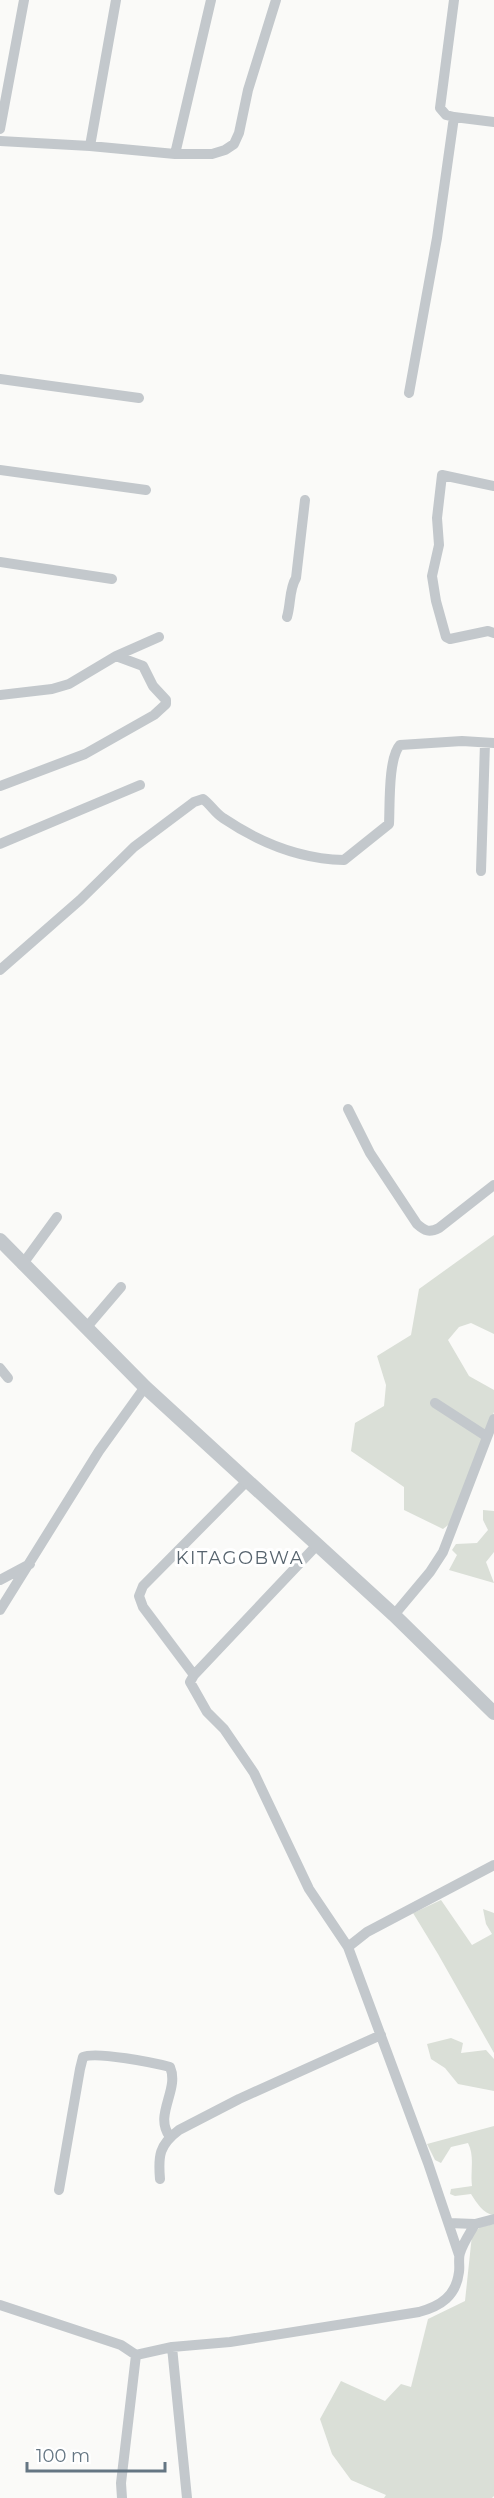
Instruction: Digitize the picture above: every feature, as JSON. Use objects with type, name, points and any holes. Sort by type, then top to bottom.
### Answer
[{"type":"street","points":[[0,129],[24,0]]},
{"type":"street","points":[[90,146],[116,0]]},
{"type":"street","points":[[175,154],[211,0]]},
{"type":"street","points":[[0,141],[175,154],[212,154],[225,150],[234,144],[239,134],[248,90],[276,0]]},
{"type":"street","points":[[454,0],[440,108],[446,115],[494,122]]},
{"type":"street","points":[[409,393],[437,238],[454,117]]},
{"type":"street","points":[[0,379],[139,398]]},
{"type":"street","points":[[0,470],[146,490]]},
{"type":"street","points":[[494,486],[442,475],[437,518],[439,545],[432,576],[446,637],[450,639],[488,631],[494,633]]},
{"type":"street","points":[[287,617],[292,600],[292,586],[296,578],[304,500]]},
{"type":"street","points":[[0,562],[112,579]]},
{"type":"street","points":[[0,695],[52,689],[69,684],[116,656],[159,637]]},
{"type":"street","points":[[0,786],[85,754],[154,715],[166,704],[166,700],[158,693],[143,666],[116,656]]},
{"type":"street","points":[[0,970],[80,900],[134,847],[194,802],[203,799],[224,819],[284,850],[309,857],[344,860],[389,824],[393,761],[400,745],[462,741],[489,743],[481,871]]},
{"type":"street","points":[[0,844],[140,785]]},
{"type":"street","points":[[348,1109],[370,1153],[417,1224],[424,1230],[439,1228],[494,1185]]},
{"type":"street","points":[[22,1265],[57,1217]]},
{"type":"street","points":[[0,1240],[22,1265],[145,1387],[246,1482],[394,1615],[494,1713]]},
{"type":"street","points":[[86,1328],[121,1287]]},
{"type":"street","points":[[0,1368],[8,1378]]},
{"type":"street","points":[[0,1610],[99,1451],[145,1387]]},
{"type":"street","points":[[435,1403],[486,1436]]},
{"type":"street","points":[[394,1615],[430,1572],[443,1552],[494,1419]]},
{"type":"street","points":[[194,1676],[143,1607],[140,1591],[246,1482]]},
{"type":"street","points":[[0,2305],[121,2344],[136,2355],[172,2347],[262,2337],[433,2309],[445,2302],[457,2284],[460,2270],[459,2255],[449,2223],[348,1947],[309,1889],[254,1773],[224,1729],[207,1712],[190,1682],[317,1545]]},
{"type":"street","points":[[0,1580],[30,1564]]},
{"type":"street","points":[[348,1947],[367,1932],[494,1865]]},
{"type":"street","points":[[160,2179],[159,2157],[170,2137],[239,2099],[381,2035]]},
{"type":"street","points":[[59,2190],[83,2057],[102,2055],[170,2067],[172,2069],[171,2086],[163,2123],[164,2130],[170,2137]]},
{"type":"street","points":[[449,2223],[474,2224],[494,2219]]},
{"type":"street","points":[[459,2255],[474,2224]]},
{"type":"street","points":[[172,2347],[188,2498]]},
{"type":"street","points":[[122,2498],[121,2483],[136,2355]]},
{"type":"shaded area","points":[[494,1235],[494,1334],[471,1323],[459,1327],[448,1340],[469,1376],[494,1390],[494,1412],[452,1522],[443,1529],[404,1510],[404,1487],[351,1451],[355,1423],[384,1406],[386,1385],[377,1356],[411,1335],[419,1289]]},
{"type":"shaded area","points":[[483,1510],[494,1511],[494,1552],[486,1562],[494,1583],[449,1570],[457,1555],[452,1550],[456,1544],[477,1543],[488,1530],[483,1520]]},
{"type":"shaded area","points":[[441,1900],[472,1945],[492,1934],[486,1924],[483,1909],[494,1913],[494,2053],[413,1913]]},
{"type":"shaded area","points":[[451,2038],[463,2043],[461,2053],[486,2050],[494,2059],[494,2091],[458,2084],[445,2068],[431,2059],[427,2044]]},
{"type":"shaded area","points":[[494,2126],[494,2215],[483,2210],[471,2194],[455,2196],[450,2194],[451,2189],[472,2186],[472,2159],[468,2143],[451,2147],[441,2163],[435,2160],[427,2144]]},
{"type":"shaded area","points":[[494,2224],[494,2496],[492,2498],[384,2498],[386,2495],[351,2480],[332,2454],[320,2419],[341,2381],[385,2401],[401,2384],[411,2387],[428,2319],[465,2301],[472,2235],[480,2227]]},
{"type":"district","name":"KITAGOBWA","points":[[240,1558]]}]
